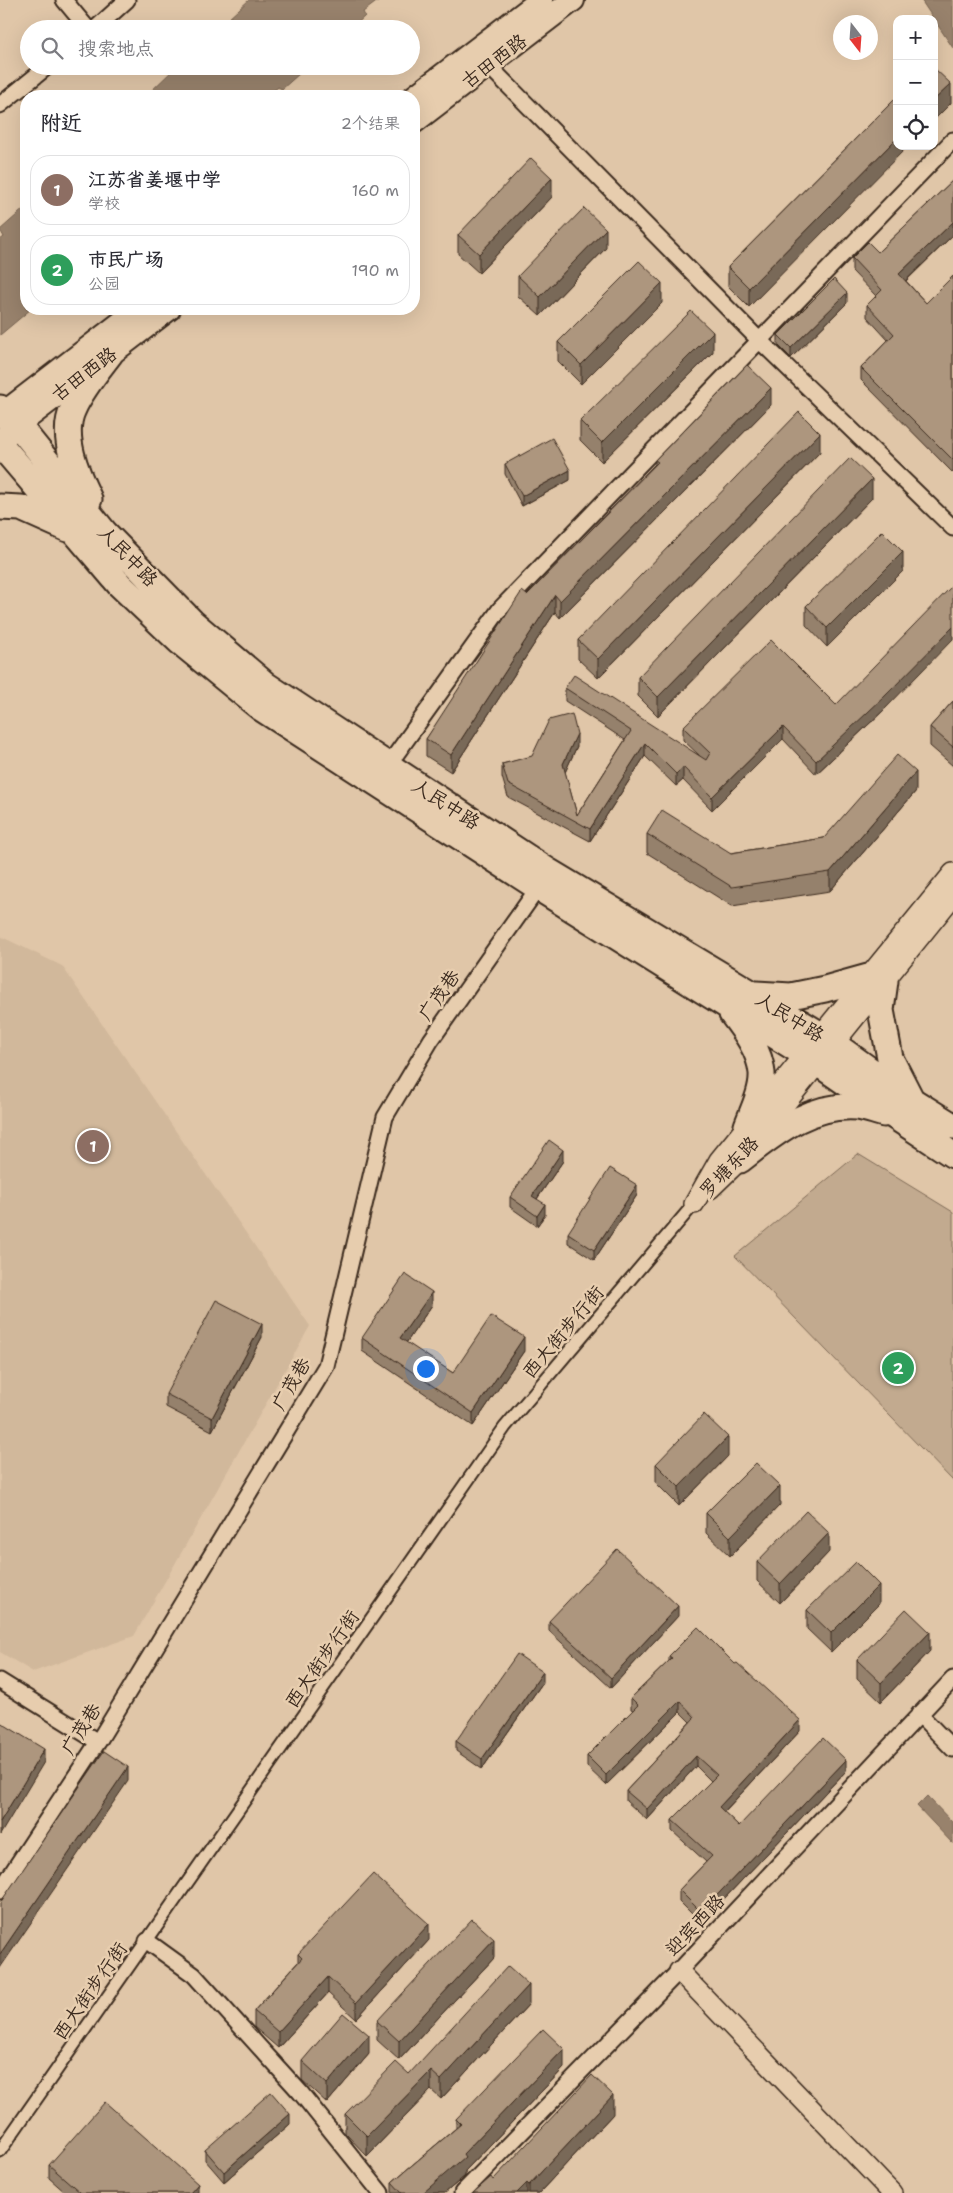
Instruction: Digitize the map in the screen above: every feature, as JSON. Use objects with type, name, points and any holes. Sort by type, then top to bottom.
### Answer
[{"type":"main road","name":"古田西路","points":[[420,116],[541,0]]},
{"type":"main road","name":"古田西路","points":[[420,94],[481,58],[573,0]]},
{"type":"main road","name":"古田西路","points":[[4,425],[132,315]]},
{"type":"main road","name":"古田西路","points":[[4,425],[110,354],[161,315]]},
{"type":"main road","points":[[105,533],[76,471],[68,440],[72,410],[85,388],[110,354]]},
{"type":"main road","name":"人民中路","points":[[4,425],[74,532],[120,585],[179,641],[261,708],[383,775],[544,880],[725,1004],[820,1049]]},
{"type":"main road","name":"人民中路","points":[[4,425],[192,622],[266,685],[383,775]]},
{"type":"main road","points":[[0,507],[21,508],[74,532]]},
{"type":"main road","name":"人民中路","points":[[544,880],[753,994],[820,1049],[903,1109],[953,1155]]},
{"type":"main road","points":[[740,1160],[786,1125],[822,1109],[858,1107],[903,1109],[890,1058],[876,979],[791,996],[753,994]]},
{"type":"main road","points":[[725,1004],[752,1041],[762,1073],[757,1099],[747,1126]]},
{"type":"main road","name":"人民中路","points":[[903,1109],[953,1126]]},
{"type":"street","points":[[64,0],[81,20]]},
{"type":"street","points":[[105,20],[127,0]]},
{"type":"street","points":[[481,58],[759,340],[953,528]]},
{"type":"street","points":[[0,105],[37,75]]},
{"type":"street","points":[[383,775],[500,609],[953,140]]},
{"type":"street","name":"罗塘东路","points":[[694,1204],[740,1160],[820,1049],[876,979],[953,872]]},
{"type":"street","name":"广茂巷","points":[[0,1891],[98,1742],[326,1366],[384,1116],[431,1040],[544,880]]},
{"type":"street","name":"罗塘东路","points":[[876,979],[953,896]]},
{"type":"street","name":"罗塘东路","points":[[694,1204],[719,1160],[747,1126],[820,1049]]},
{"type":"street","name":"西大街步行街","points":[[0,2151],[506,1427],[694,1204]]},
{"type":"street","name":"迎宾西路","points":[[462,2193],[679,1971],[953,1678]]},
{"type":"street","points":[[0,1681],[98,1742]]},
{"type":"street","points":[[919,1714],[953,1749]]},
{"type":"street","points":[[147,1941],[194,1975],[300,2092],[381,2193]]},
{"type":"street","points":[[679,1971],[892,2193]]},
{"type":"shaded area","points":[[249,0],[379,0],[363,12],[365,16],[361,20],[227,20]]},
{"type":"shaded area","points":[[921,0],[953,0],[953,48],[938,26],[938,15],[931,15]]},
{"type":"shaded area","points":[[168,75],[298,75],[282,89],[278,87],[274,90],[152,90]]},
{"type":"shaded area","points":[[20,212],[20,315],[24,315],[0,335],[0,240],[4,237],[0,230]]},
{"type":"shaded area","points":[[0,936],[62,966],[310,1326],[134,1636],[33,1672],[0,1652]]},
{"type":"shaded area","points":[[858,1154],[953,1212],[953,1481],[735,1256]]},
{"type":"shaded area","points":[[927,1796],[953,1823],[953,1844],[917,1806]]},
{"type":"building","points":[[938,72],[951,84],[938,96]]},
{"type":"building","points":[[893,101],[893,142],[749,288],[728,267]]},
{"type":"building","points":[[531,158],[552,178],[479,254],[458,235]]},
{"type":"building","points":[[953,180],[953,222],[899,274],[926,303],[953,276],[953,460],[861,368],[894,334],[867,305],[882,290],[852,258],[868,242],[878,252]]},
{"type":"building","points":[[584,208],[606,229],[540,297],[518,276]]},
{"type":"building","points":[[639,261],[662,283],[581,365],[558,342]]},
{"type":"building","points":[[834,279],[847,293],[791,348],[778,335]]},
{"type":"building","points":[[691,311],[713,332],[602,443],[580,421]]},
{"type":"building","points":[[747,365],[771,388],[560,601],[555,595],[451,755],[426,739],[522,591],[527,595],[658,462],[655,460]]},
{"type":"building","points":[[799,412],[820,433],[598,659],[578,640]]},
{"type":"building","points":[[552,438],[570,470],[522,496],[505,464]]},
{"type":"building","points":[[850,458],[872,479],[658,697],[638,677]]},
{"type":"building","points":[[882,531],[903,552],[827,628],[806,606]]},
{"type":"building","points":[[951,587],[953,589],[953,627],[885,696],[816,761],[783,727],[712,797],[683,767],[676,774],[645,743],[590,829],[508,784],[502,764],[532,756],[549,720],[572,714],[577,734],[563,764],[577,815],[631,731],[565,688],[574,675],[706,760],[710,753],[683,727],[771,640],[836,705]]},
{"type":"building","points":[[953,701],[953,747],[930,727]]},
{"type":"building","points":[[897,755],[916,772],[830,872],[732,887],[647,834],[662,810],[731,853],[824,838]]},
{"type":"building","points":[[549,1140],[563,1150],[532,1196],[545,1204],[537,1216],[510,1197]]},
{"type":"building","points":[[610,1168],[637,1185],[594,1250],[568,1233]]},
{"type":"building","points":[[405,1274],[432,1292],[400,1338],[453,1373],[491,1316],[524,1337],[473,1413],[362,1338]]},
{"type":"building","points":[[216,1300],[262,1324],[212,1418],[166,1394]]},
{"type":"building","points":[[704,1414],[728,1437],[679,1487],[656,1464]]},
{"type":"building","points":[[756,1463],[780,1486],[730,1537],[706,1513]]},
{"type":"building","points":[[806,1511],[829,1533],[780,1584],[757,1562]]},
{"type":"building","points":[[617,1549],[678,1606],[611,1678],[549,1621]]},
{"type":"building","points":[[856,1562],[879,1585],[831,1633],[807,1610]]},
{"type":"building","points":[[906,1609],[930,1632],[881,1683],[857,1660]]},
{"type":"building","points":[[698,1627],[735,1664],[737,1663],[800,1720],[719,1807],[739,1826],[823,1738],[846,1760],[701,1912],[679,1890],[712,1856],[672,1820],[717,1775],[696,1756],[647,1809],[626,1791],[695,1717],[680,1701],[606,1775],[587,1756],[638,1705],[631,1698],[672,1658],[669,1656]]},
{"type":"building","points":[[517,1654],[543,1672],[482,1759],[456,1741]]},
{"type":"building","points":[[0,1722],[44,1749],[0,1822]]},
{"type":"building","points":[[104,1751],[128,1767],[0,1954],[0,1903]]},
{"type":"building","points":[[373,1874],[429,1924],[356,2003],[328,1977],[278,2032],[254,2011],[302,1958],[298,1954]]},
{"type":"building","points":[[472,1919],[494,1939],[399,2041],[377,2021]]},
{"type":"building","points":[[508,1966],[529,1985],[441,2080],[431,2071],[367,2136],[345,2114],[396,2062],[409,2074]]},
{"type":"building","points":[[343,2013],[369,2035],[327,2084],[302,2061]]},
{"type":"building","points":[[543,2029],[564,2049],[463,2154],[465,2157],[423,2193],[402,2193],[392,2182],[461,2124],[456,2119]]},
{"type":"building","points":[[592,2075],[613,2095],[529,2185],[527,2183],[517,2193],[473,2193],[491,2177],[493,2180]]},
{"type":"building","points":[[271,2092],[290,2114],[224,2172],[205,2150]]},
{"type":"building","points":[[105,2102],[198,2184],[190,2193],[81,2193],[49,2165]]},
{"type":"place","name":"江苏省姜堰中学","points":[[93,1146]]},
{"type":"place","name":"市民广场","points":[[898,1368]]}]
